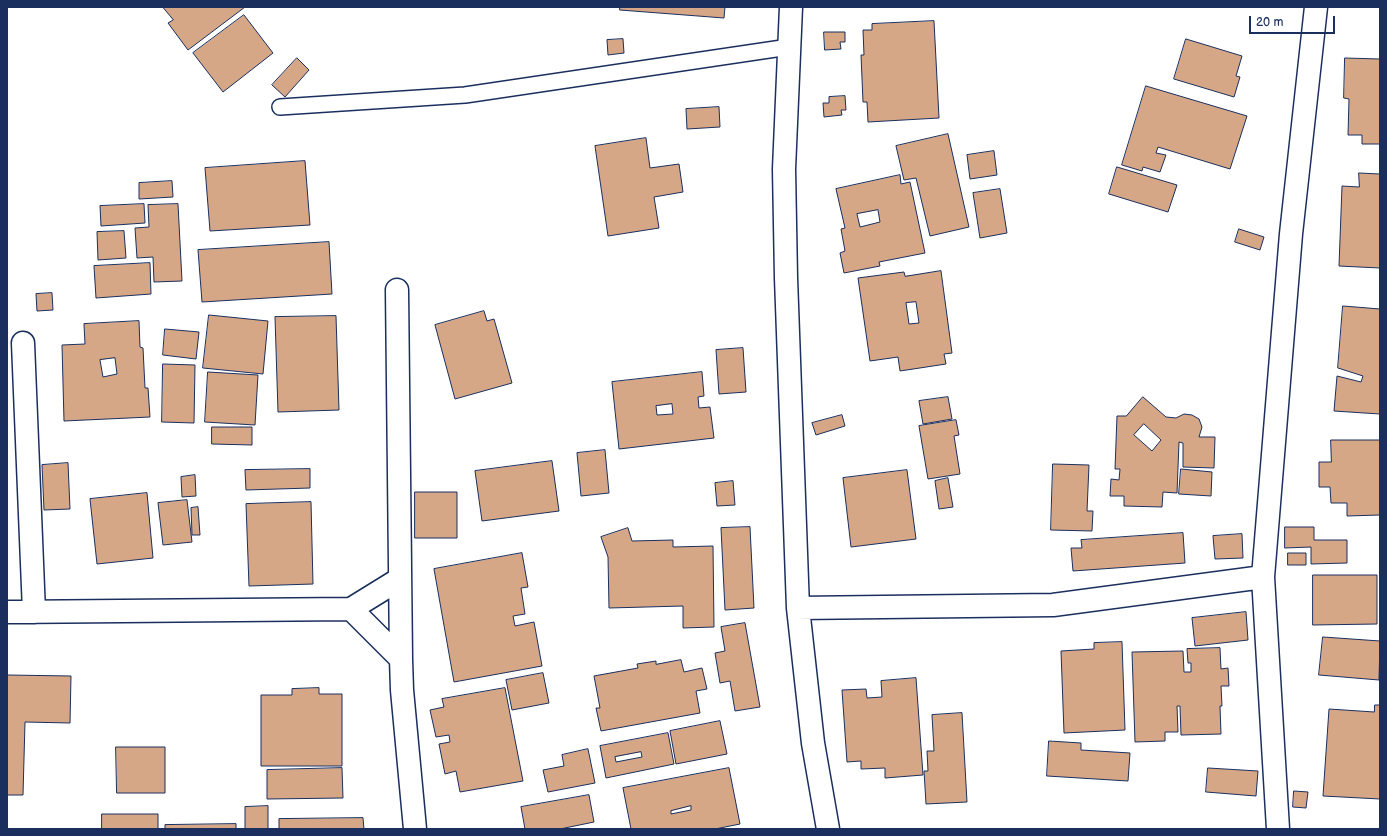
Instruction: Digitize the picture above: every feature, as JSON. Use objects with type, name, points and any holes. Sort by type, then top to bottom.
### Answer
[{"type":"street","points":[[791,7],[784,177],[786,278],[798,608],[813,743],[828,829]]},
{"type":"street","points":[[1278,829],[1263,577],[1291,234],[1313,8]]},
{"type":"street","points":[[397,290],[398,580],[402,690],[415,829]]},
{"type":"street","points":[[23,343],[34,612]]},
{"type":"street","points":[[798,608],[1053,605],[1263,577]]},
{"type":"street","points":[[7,612],[351,609],[398,580]]},
{"type":"street","points":[[351,609],[401,659]]},
{"type":"lane","points":[[280,107],[465,95],[789,47]]},
{"type":"building","points":[[163,7],[245,7],[188,50],[168,23],[173,20]]},
{"type":"building","points":[[620,7],[725,7],[724,18],[620,10]]},
{"type":"building","points":[[244,15],[273,53],[223,92],[193,53]]},
{"type":"building","points":[[934,21],[939,118],[868,122],[867,102],[863,102],[861,55],[864,55],[863,30],[872,30],[872,24]]},
{"type":"building","points":[[824,32],[845,32],[845,42],[840,42],[841,49],[825,50]]},
{"type":"building","points":[[623,39],[624,53],[608,55],[607,40]]},
{"type":"building","points":[[1186,39],[1242,56],[1236,76],[1240,77],[1234,97],[1174,79]]},
{"type":"building","points":[[297,58],[309,70],[285,97],[272,85]]},
{"type":"building","points":[[1345,58],[1380,59],[1380,144],[1362,144],[1362,135],[1348,135],[1349,99],[1344,98]]},
{"type":"building","points":[[1146,86],[1247,116],[1230,169],[1158,147],[1156,153],[1166,155],[1160,172],[1143,167],[1142,171],[1122,165]]},
{"type":"building","points":[[845,96],[846,110],[841,110],[842,115],[824,117],[823,103],[829,103],[829,97]]},
{"type":"building","points":[[719,107],[720,127],[687,129],[686,109]]},
{"type":"building","points":[[948,134],[969,227],[930,236],[916,178],[904,180],[896,146]]},
{"type":"building","points":[[646,138],[650,168],[679,164],[683,192],[654,197],[659,228],[608,236],[595,146]]},
{"type":"building","points":[[994,151],[997,175],[970,179],[967,155]]},
{"type":"building","points":[[305,161],[310,225],[210,231],[205,168]]},
{"type":"building","points":[[1117,167],[1177,185],[1168,212],[1109,194]]},
{"type":"building","points":[[1359,173],[1380,174],[1380,268],[1339,266],[1342,186],[1359,187]]},
{"type":"building","points":[[900,175],[901,184],[910,182],[925,253],[879,262],[880,266],[844,273],[840,253],[845,251],[841,229],[845,228],[836,189]],"holes":[[[878,210],[880,222],[860,227],[857,214]]]},
{"type":"building","points":[[172,181],[173,197],[139,199],[139,183]]},
{"type":"building","points":[[1000,189],[1007,233],[980,238],[973,193]]},
{"type":"building","points":[[144,204],[145,223],[101,226],[100,206]]},
{"type":"building","points":[[178,204],[182,281],[154,282],[153,257],[137,258],[135,228],[149,227],[148,205]]},
{"type":"building","points":[[1239,229],[1264,237],[1260,250],[1235,242]]},
{"type":"building","points":[[124,231],[126,258],[98,260],[97,232]]},
{"type":"building","points":[[329,242],[332,294],[202,302],[198,250]]},
{"type":"building","points":[[150,263],[151,294],[96,298],[94,266]]},
{"type":"building","points":[[941,271],[952,353],[944,354],[946,364],[900,371],[898,357],[870,361],[858,278],[904,272],[905,276]],"holes":[[[916,302],[919,323],[909,324],[906,303]]]},
{"type":"building","points":[[52,293],[53,310],[37,311],[36,294]]},
{"type":"building","points":[[1343,306],[1380,309],[1380,414],[1334,411],[1337,376],[1361,382],[1363,376],[1338,368]]},
{"type":"building","points":[[484,311],[487,321],[494,319],[512,383],[455,399],[435,325]]},
{"type":"building","points":[[209,315],[268,321],[263,374],[203,368]]},
{"type":"building","points":[[336,316],[339,410],[278,412],[275,317]]},
{"type":"building","points":[[139,321],[140,347],[143,348],[145,388],[148,388],[150,417],[64,421],[62,345],[85,344],[84,324]],"holes":[[[115,358],[117,374],[103,377],[100,360]]]},
{"type":"building","points":[[165,329],[199,332],[196,359],[163,355]]},
{"type":"building","points":[[743,348],[746,392],[719,394],[716,350]]},
{"type":"building","points":[[163,364],[195,365],[194,423],[162,422]]},
{"type":"building","points":[[208,372],[258,375],[255,425],[205,422]]},
{"type":"building","points":[[702,372],[704,396],[698,397],[699,408],[710,407],[714,438],[619,449],[612,382]],"holes":[[[672,404],[673,414],[657,415],[656,406]]]},
{"type":"building","points":[[948,397],[952,419],[923,424],[919,401]]},
{"type":"building","points":[[1143,397],[1166,417],[1176,418],[1184,414],[1192,415],[1199,419],[1202,427],[1199,437],[1215,437],[1214,468],[1183,467],[1183,443],[1179,442],[1177,493],[1163,492],[1162,507],[1124,506],[1124,496],[1110,496],[1111,479],[1119,480],[1120,469],[1115,469],[1117,416],[1126,416]],"holes":[[[1144,424],[1161,440],[1152,451],[1134,435]]]},
{"type":"building","points":[[842,415],[845,426],[816,435],[812,423]]},
{"type":"building","points":[[956,420],[959,435],[954,436],[960,474],[928,479],[919,426]]},
{"type":"building","points":[[212,427],[252,427],[252,445],[212,444]]},
{"type":"building","points":[[1331,440],[1380,440],[1380,515],[1347,516],[1347,503],[1331,503],[1330,487],[1319,487],[1319,462],[1331,462]]},
{"type":"building","points":[[605,450],[609,493],[581,496],[577,453]]},
{"type":"building","points":[[552,461],[559,511],[482,521],[475,471]]},
{"type":"building","points":[[68,463],[70,509],[44,510],[42,465]]},
{"type":"building","points":[[1053,464],[1089,465],[1087,511],[1093,511],[1092,531],[1051,530]]},
{"type":"building","points":[[310,469],[310,488],[246,490],[245,470]]},
{"type":"building","points":[[1181,469],[1212,472],[1211,496],[1179,494]]},
{"type":"building","points":[[907,470],[916,539],[851,547],[843,478]]},
{"type":"building","points":[[195,475],[196,496],[182,497],[181,477]]},
{"type":"building","points":[[948,478],[953,507],[939,509],[935,481]]},
{"type":"building","points":[[733,481],[735,505],[717,506],[715,483]]},
{"type":"building","points":[[415,492],[457,492],[457,538],[415,538]]},
{"type":"building","points":[[147,493],[153,558],[97,564],[90,499]]},
{"type":"building","points":[[187,500],[192,542],[163,545],[158,503]]},
{"type":"building","points":[[311,502],[313,584],[249,586],[246,504]]},
{"type":"building","points":[[198,507],[200,535],[192,535],[191,508]]},
{"type":"building","points":[[750,527],[754,608],[725,610],[721,528]]},
{"type":"building","points":[[1285,527],[1314,527],[1314,540],[1347,540],[1347,563],[1311,564],[1311,547],[1285,548]]},
{"type":"building","points":[[628,528],[632,541],[673,540],[673,547],[713,546],[714,627],[683,628],[683,606],[609,608],[608,557],[601,537]]},
{"type":"building","points":[[1183,533],[1185,563],[1073,571],[1071,548],[1082,548],[1081,540]]},
{"type":"building","points":[[1242,534],[1243,558],[1215,559],[1213,536]]},
{"type":"building","points":[[522,553],[528,587],[521,588],[525,614],[513,616],[515,626],[534,622],[542,666],[454,682],[434,569]]},
{"type":"building","points":[[1288,553],[1306,553],[1306,565],[1288,565]]},
{"type":"building","points":[[1313,575],[1377,575],[1377,624],[1313,625]]},
{"type":"building","points":[[1246,612],[1248,640],[1195,646],[1192,618]]},
{"type":"building","points":[[745,623],[760,707],[735,711],[730,681],[720,683],[715,653],[725,651],[721,627]]},
{"type":"building","points":[[1323,637],[1380,641],[1379,680],[1319,675]]},
{"type":"building","points":[[1122,642],[1125,730],[1064,733],[1061,651],[1094,649],[1094,643]]},
{"type":"building","points":[[1220,648],[1221,669],[1228,668],[1229,686],[1221,686],[1221,734],[1181,735],[1180,706],[1177,706],[1178,732],[1165,732],[1165,741],[1135,742],[1132,652],[1183,651],[1184,672],[1191,672],[1191,663],[1188,663],[1187,649]]},
{"type":"building","points":[[681,660],[684,672],[702,668],[707,689],[696,691],[700,713],[601,731],[596,708],[600,708],[594,676],[638,668],[637,664],[656,661],[656,664]]},
{"type":"building","points":[[543,673],[549,703],[512,710],[506,680]]},
{"type":"building","points":[[7,675],[71,676],[70,723],[25,722],[23,795],[7,795]]},
{"type":"building","points":[[916,678],[923,775],[885,778],[885,768],[861,769],[861,761],[847,762],[842,690],[866,689],[867,698],[882,697],[881,681]]},
{"type":"building","points":[[319,688],[319,694],[342,694],[342,766],[261,766],[261,695],[292,695],[292,689]]},
{"type":"building","points":[[505,688],[523,781],[460,792],[456,771],[445,774],[439,744],[450,742],[449,735],[436,737],[430,710],[444,707],[442,699]]},
{"type":"building","points":[[1375,705],[1380,705],[1380,799],[1323,796],[1329,709],[1374,712]]},
{"type":"building","points":[[962,713],[967,802],[926,804],[924,771],[928,771],[927,751],[934,751],[932,715]]},
{"type":"building","points":[[720,721],[727,754],[676,764],[670,731]]},
{"type":"building","points":[[668,733],[674,764],[606,778],[600,746]],"holes":[[[641,752],[642,757],[616,762],[615,757]]]},
{"type":"building","points":[[1049,741],[1081,743],[1081,750],[1130,753],[1128,781],[1047,776]]},
{"type":"building","points":[[116,747],[165,747],[165,793],[117,793]]},
{"type":"building","points":[[588,749],[595,783],[548,792],[543,770],[564,766],[562,755]]},
{"type":"building","points":[[342,768],[343,798],[267,799],[267,770]]},
{"type":"building","points":[[729,768],[740,824],[715,829],[631,829],[623,788]],"holes":[[[691,806],[691,810],[671,814],[671,811]]]},
{"type":"building","points":[[1208,768],[1258,771],[1256,796],[1206,792]]},
{"type":"building","points":[[1294,791],[1308,792],[1306,808],[1293,807]]},
{"type":"building","points":[[589,795],[594,822],[560,829],[525,829],[521,807]]},
{"type":"building","points":[[268,806],[268,829],[245,829],[245,807]]},
{"type":"building","points":[[102,814],[158,814],[158,829],[102,829]]},
{"type":"building","points":[[363,818],[364,829],[279,829],[279,819]]},
{"type":"building","points":[[236,824],[236,829],[165,829],[165,825]]}]
